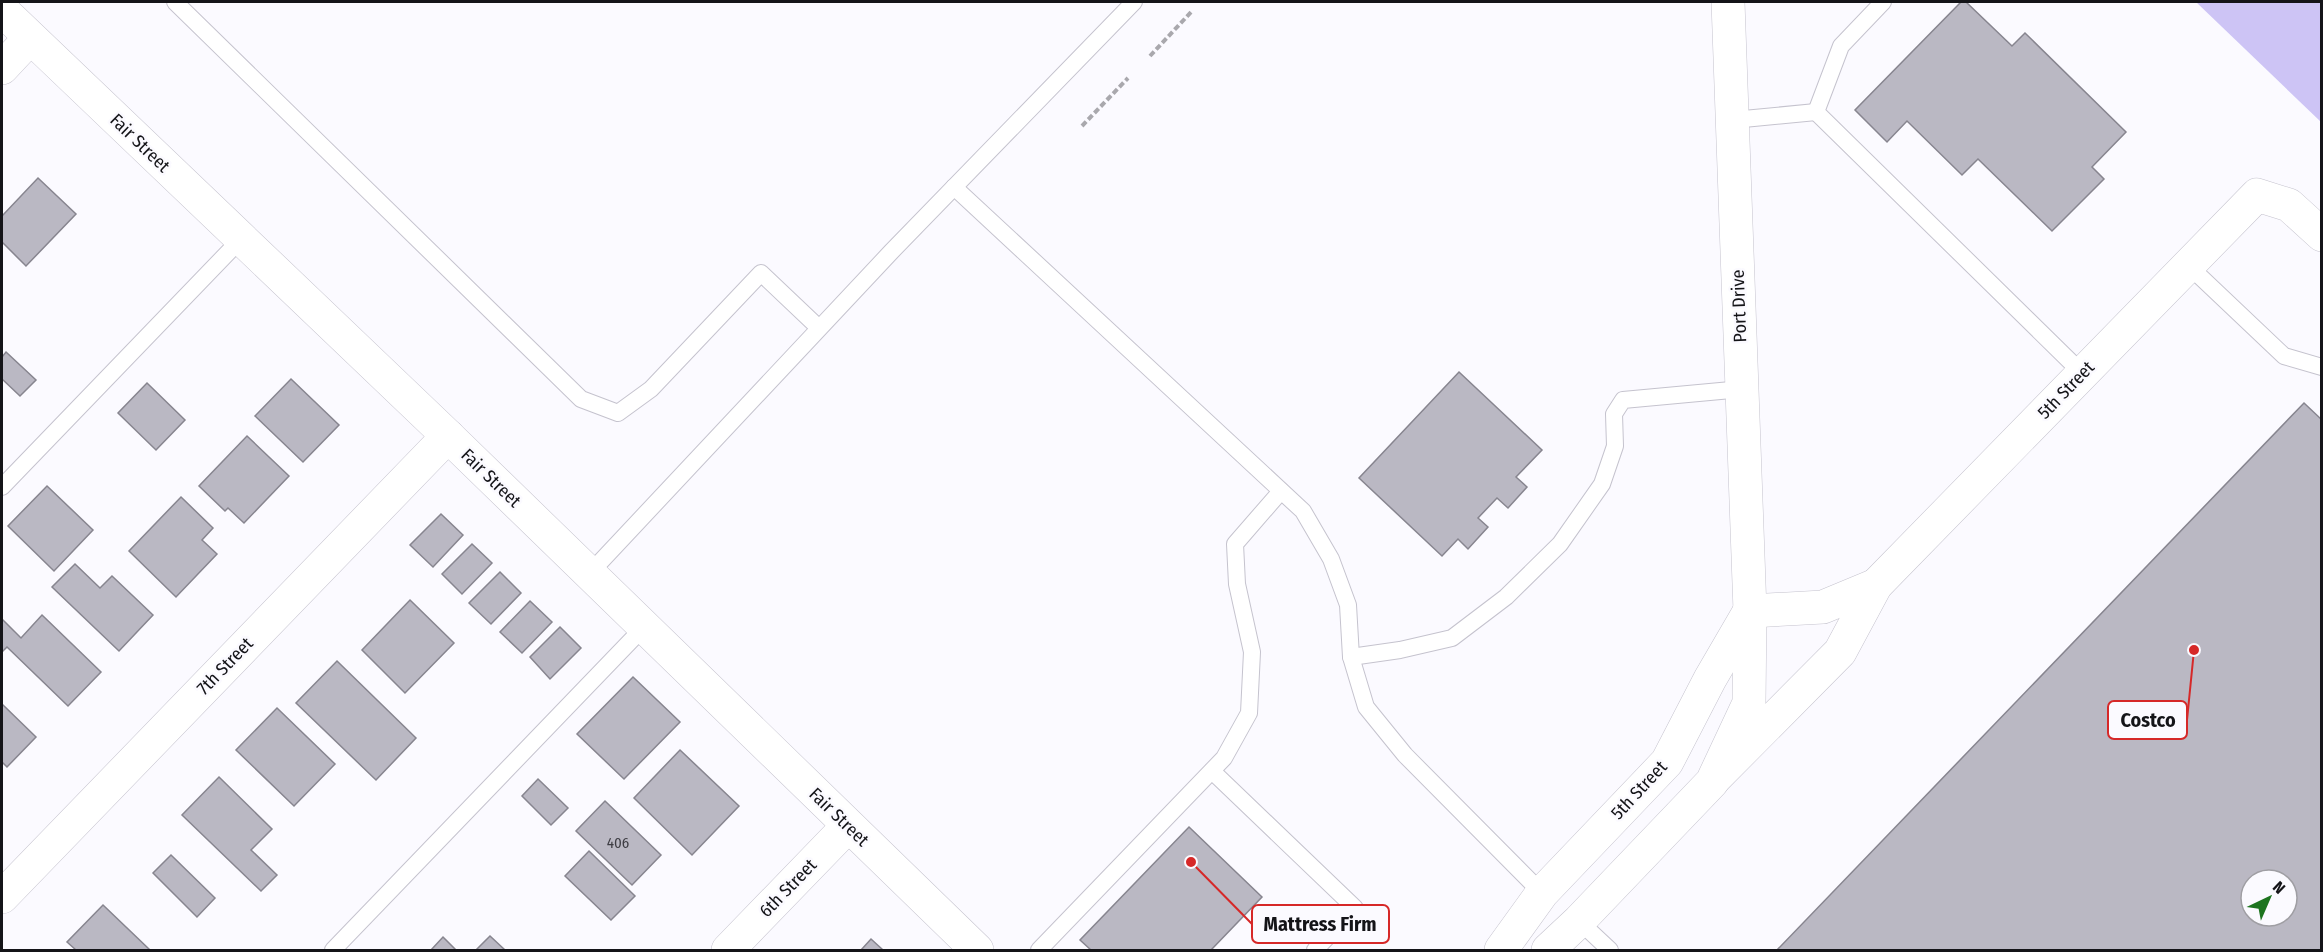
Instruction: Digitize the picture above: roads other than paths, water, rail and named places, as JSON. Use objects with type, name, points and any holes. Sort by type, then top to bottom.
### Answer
[{"type":"street","name":"Port Drive","points":[[1728,2],[1750,611]]},
{"type":"street","name":"Fair Street","points":[[2,10],[448,436],[977,951]]},
{"type":"street","points":[[2,68],[30,38]]},
{"type":"street","name":"5th Street","points":[[1548,951],[1840,652],[1876,585],[2257,195],[2289,205],[2322,235]]},
{"type":"street","name":"7th Street","points":[[2,897],[448,436]]},
{"type":"street","name":"5th Street","points":[[1750,611],[1823,607],[1876,585]]},
{"type":"street","name":"5th Street","points":[[1712,782],[1749,703],[1750,611]]},
{"type":"street","name":"5th Street","points":[[1501,951],[1542,893],[1667,762],[1710,680],[1750,611]]},
{"type":"street","name":"6th Street","points":[[728,951],[848,826]]},
{"type":"lane","points":[[175,2],[581,399],[618,413],[651,389],[760,273],[819,328]]},
{"type":"lane","points":[[589,574],[819,328],[1134,2]]},
{"type":"lane","points":[[1816,112],[1841,45],[1883,2]]},
{"type":"lane","points":[[1733,120],[1816,112],[2082,373]]},
{"type":"lane","points":[[954,187],[1304,511],[1331,559],[1348,605],[1351,657],[1366,707],[1405,755],[1542,893]]},
{"type":"lane","points":[[2,487],[241,239]]},
{"type":"lane","points":[[2188,265],[2284,356],[2322,367]]},
{"type":"lane","points":[[1351,657],[1400,650],[1452,638],[1506,597],[1560,544],[1602,484],[1615,446],[1614,414],[1623,400],[1742,389]]},
{"type":"lane","points":[[1039,951],[1224,758],[1249,713],[1252,652],[1237,584],[1235,544],[1281,490]]},
{"type":"lane","points":[[333,951],[644,627]]},
{"type":"lane","points":[[1212,771],[1355,908],[1315,951]]},
{"type":"lane","points":[[1579,921],[1610,951]]},
{"type":"place","name":"Costco","points":[[2194,650]]},
{"type":"place","name":"Mattress Firm","points":[[1191,862]]}]
